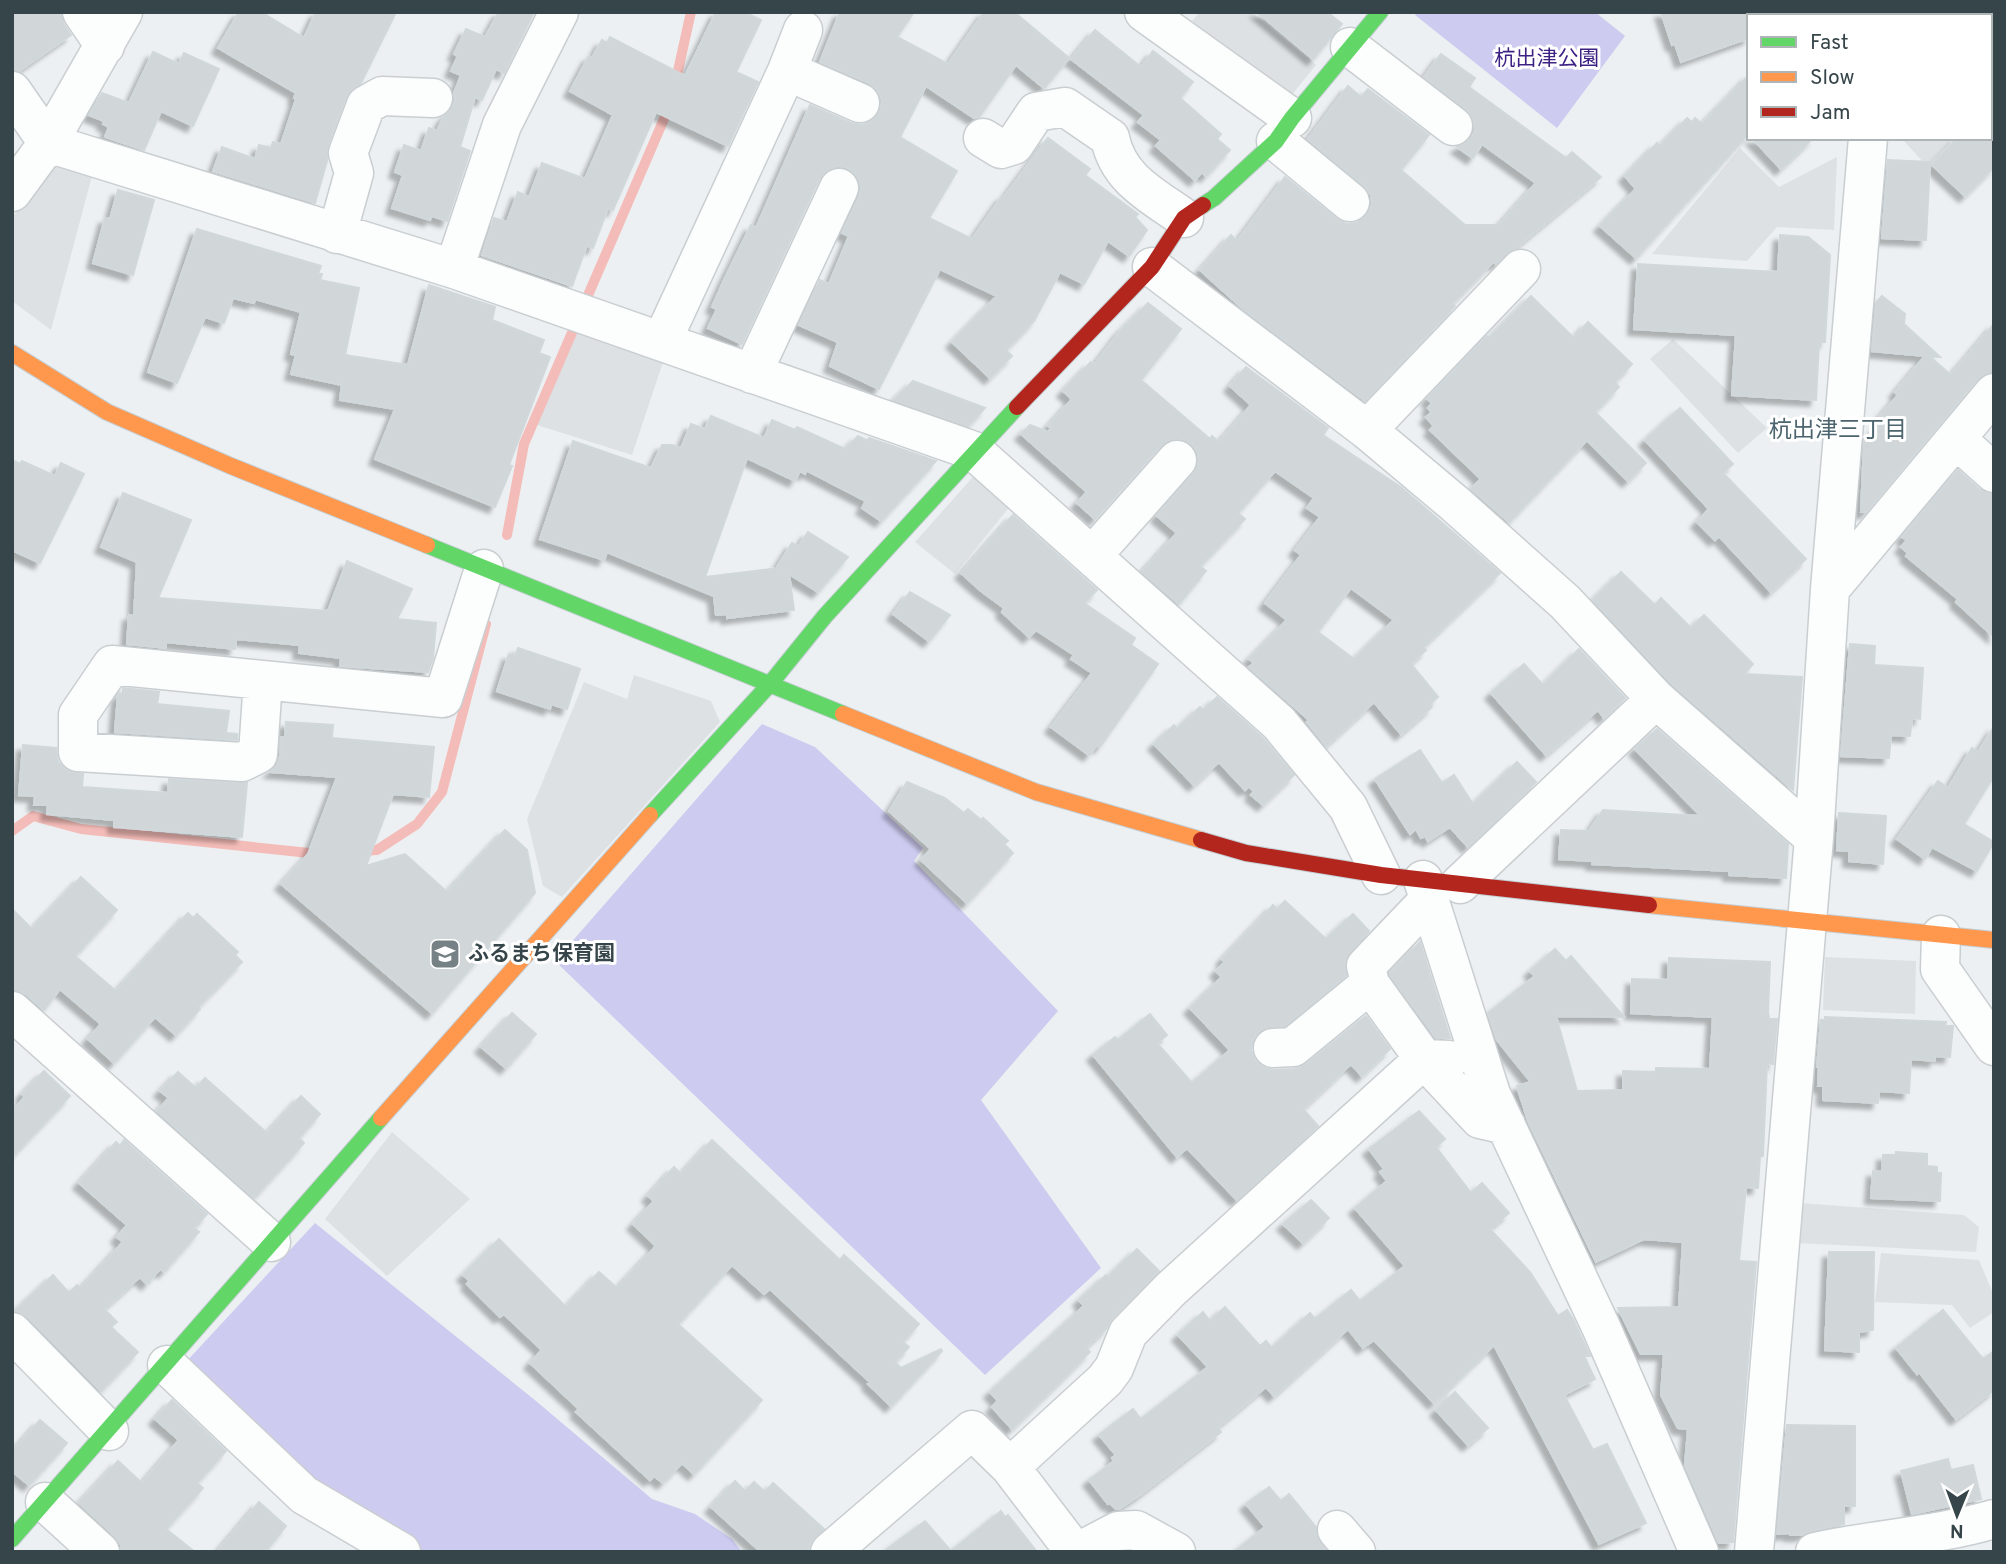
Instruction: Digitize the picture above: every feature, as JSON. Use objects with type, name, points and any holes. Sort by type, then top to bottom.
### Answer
[{"type":"street","points":[[82,12],[105,46]]},
{"type":"street","points":[[12,192],[48,143],[123,12]]},
{"type":"street","points":[[454,269],[502,125],[559,12]]},
{"type":"street","points":[[1144,12],[1284,129],[1350,202]]},
{"type":"street","points":[[12,1539],[167,1365],[271,1242],[639,827],[770,684],[825,616],[974,451],[1152,267],[1184,218],[1214,198],[1284,129],[1365,23],[1453,126]]},
{"type":"street","points":[[662,341],[787,71],[803,30]]},
{"type":"street","points":[[787,71],[860,103]]},
{"type":"street","points":[[12,90],[48,143],[454,269],[974,451],[1279,723],[1348,807],[1381,875]]},
{"type":"street","points":[[337,234],[354,173],[348,153],[366,105],[382,96],[433,98]]},
{"type":"street","points":[[982,138],[1001,149],[1014,145],[1036,112],[1065,107],[1110,138],[1112,149],[1126,175],[1184,218]]},
{"type":"street","points":[[1754,1552],[1814,838],[1830,589],[1868,140]]},
{"type":"street","points":[[752,374],[839,188]]},
{"type":"street","points":[[1152,267],[1367,430],[1454,503],[1565,601],[1657,699],[1814,838]]},
{"type":"street","points":[[1367,430],[1521,269]]},
{"type":"street","points":[[12,353],[107,412],[231,466],[1036,792],[1247,853],[1438,887],[1994,940]]},
{"type":"street","points":[[1830,589],[1994,393]]},
{"type":"street","points":[[1956,439],[1994,473]]},
{"type":"street","points":[[1093,556],[1177,460]]},
{"type":"street","points":[[263,681],[258,754],[242,762],[78,752],[78,715],[112,665],[443,698],[484,569]]},
{"type":"street","points":[[1506,1125],[1480,1119],[1424,1059],[1370,984],[1366,966],[1438,887],[1657,699]]},
{"type":"street","points":[[1438,887],[1491,1094],[1601,1327],[1699,1552]]},
{"type":"street","points":[[1941,935],[1940,969],[1994,1046]]},
{"type":"street","points":[[1273,1048],[1293,1047],[1370,984]]},
{"type":"street","points":[[12,1011],[271,1242]]},
{"type":"street","points":[[1010,1467],[1105,1380],[1114,1367],[1128,1333],[1171,1289],[1424,1059],[1481,1061]]},
{"type":"street","points":[[12,1332],[109,1431]]},
{"type":"street","points":[[167,1365],[304,1495],[401,1552]]},
{"type":"street","points":[[830,1552],[972,1430],[1010,1467],[1076,1552],[1118,1531],[1136,1530],[1176,1552]]},
{"type":"street","points":[[45,1502],[100,1552]]},
{"type":"street","points":[[1815,1552],[1860,1542],[1977,1533]]},
{"type":"green space","name":"杭出津公園","points":[[1418,12],[1595,12],[1625,36],[1557,128],[1415,15]]},
{"type":"green space","points":[[762,724],[815,747],[923,848],[914,861],[1058,1011],[981,1100],[1101,1268],[985,1375],[555,961]]},
{"type":"green space","points":[[315,1223],[536,1401],[652,1499],[695,1514],[732,1539],[742,1552],[409,1552],[306,1490],[185,1363]]},
{"type":"shaded area","points":[[1200,12],[1251,12],[1316,65],[1290,97],[1192,21]]},
{"type":"shaded area","points":[[1903,140],[1952,140],[1927,166]]},
{"type":"shaded area","points":[[1740,148],[1779,187],[1837,157],[1834,230],[1777,227],[1747,261],[1652,254]]},
{"type":"shaded area","points":[[52,159],[92,176],[51,330],[12,301],[12,218]]},
{"type":"shaded area","points":[[578,325],[665,356],[632,455],[537,425]]},
{"type":"shaded area","points":[[1673,339],[1767,428],[1738,453],[1650,359]]},
{"type":"shaded area","points":[[980,469],[1016,499],[955,574],[915,542]]},
{"type":"shaded area","points":[[634,675],[711,701],[720,722],[562,897],[543,886],[527,819],[584,682],[627,699]]},
{"type":"shaded area","points":[[1825,957],[1916,961],[1915,1014],[1823,1010]]},
{"type":"shaded area","points":[[392,1132],[470,1199],[387,1276],[325,1219]]},
{"type":"shaded area","points":[[1800,1203],[1964,1215],[1979,1227],[1976,1252],[1797,1243]]},
{"type":"shaded area","points":[[1881,1253],[1979,1260],[1994,1296],[1994,1312],[1970,1328],[1952,1305],[1875,1302]]},
{"type":"building","points":[[12,12],[60,12],[71,35],[19,71],[12,69]]},
{"type":"building","points":[[239,12],[261,12],[304,38],[316,12],[396,12],[361,83],[346,97],[328,145],[327,161],[315,203],[213,171],[222,147],[255,159],[259,145],[271,148],[273,142],[281,144],[296,99],[296,93],[218,48]]},
{"type":"building","points":[[499,12],[534,12],[504,73],[496,69],[482,100],[475,97],[460,147],[470,151],[447,221],[432,216],[430,220],[392,208],[403,175],[395,172],[404,145],[421,151],[429,128],[437,131],[443,118],[452,109],[454,93],[461,75],[451,71],[458,56],[454,54],[466,29],[485,37]]},
{"type":"building","points":[[716,12],[744,12],[761,20],[736,72],[758,82],[728,146],[656,112],[613,210],[608,208],[593,248],[587,245],[572,286],[482,255],[494,218],[507,222],[518,192],[529,197],[542,163],[585,179],[613,115],[570,91],[589,56],[592,58],[602,40],[607,43],[610,37],[685,76]]},
{"type":"building","points":[[840,12],[914,12],[897,37],[948,64],[984,12],[1014,12],[1069,58],[1044,88],[1016,65],[979,117],[974,118],[926,86],[900,137],[957,171],[929,218],[972,239],[1048,138],[1090,169],[1085,175],[1138,214],[1135,217],[1147,230],[1129,256],[1108,241],[1084,284],[1060,272],[1034,321],[1006,350],[1012,356],[990,378],[952,342],[997,296],[940,269],[879,389],[830,366],[838,342],[799,325],[820,280],[829,284],[849,236],[842,233],[859,197],[861,187],[857,176],[848,168],[838,166],[827,170],[819,179],[742,344],[708,328],[717,309],[712,307],[724,280],[751,225],[756,228],[810,105],[862,125],[873,120],[880,111],[882,100],[877,90],[869,83],[820,62]]},
{"type":"building","points":[[1257,12],[1327,12],[1342,24],[1313,59]]},
{"type":"building","points":[[1661,12],[1749,12],[1747,39],[1681,62],[1675,44],[1672,45]]},
{"type":"building","points":[[1095,30],[1141,67],[1153,51],[1193,82],[1180,98],[1221,134],[1217,139],[1230,150],[1206,176],[1202,172],[1195,180],[1156,146],[1161,140],[1138,122],[1144,115],[1071,59]]},
{"type":"building","points":[[153,52],[179,64],[184,53],[219,69],[193,126],[161,111],[144,150],[105,137],[109,127],[103,124],[104,121],[89,115],[102,93],[129,103]]},
{"type":"building","points":[[1441,54],[1475,78],[1469,87],[1566,158],[1572,152],[1601,177],[1496,264],[1494,261],[1365,401],[1243,309],[1200,270],[1231,235],[1237,241],[1285,177],[1347,224],[1357,223],[1367,215],[1372,205],[1371,195],[1308,139],[1348,86],[1361,97],[1368,89],[1429,135],[1401,170],[1465,225],[1499,225],[1536,183],[1482,144],[1473,158],[1457,147],[1471,139],[1475,130],[1473,118],[1466,109],[1424,77]]},
{"type":"building","points":[[1747,77],[1747,135],[1636,258],[1600,226],[1636,189],[1625,176],[1657,143],[1660,146],[1687,118],[1692,122],[1695,118],[1702,124]]},
{"type":"building","points":[[1994,138],[1994,167],[1965,196],[1932,165],[1955,140]]},
{"type":"building","points":[[1754,140],[1811,140],[1781,169]]},
{"type":"building","points":[[1888,160],[1930,162],[1926,240],[1882,238]]},
{"type":"building","points":[[118,190],[154,200],[133,275],[93,263],[105,218],[110,219]]},
{"type":"building","points":[[197,229],[321,266],[318,274],[322,274],[320,280],[359,288],[345,355],[408,365],[429,285],[495,307],[492,320],[544,340],[539,353],[550,357],[495,507],[375,459],[395,409],[340,400],[342,385],[291,374],[296,355],[291,354],[301,312],[255,299],[254,303],[233,298],[224,323],[205,317],[177,383],[148,372]]},
{"type":"building","points":[[1780,235],[1808,237],[1830,255],[1825,342],[1819,342],[1816,400],[1732,395],[1736,335],[1634,329],[1638,264],[1778,272]]},
{"type":"building","points":[[1531,296],[1574,338],[1588,322],[1632,364],[1615,382],[1619,387],[1595,412],[1646,463],[1628,481],[1587,440],[1509,522],[1471,489],[1481,479],[1430,430],[1434,426],[1426,417],[1432,412],[1428,408],[1432,403],[1427,399],[1487,336],[1489,338]]},
{"type":"building","points":[[1882,296],[1905,314],[1904,324],[1940,357],[1929,356],[1951,375],[1994,324],[1994,372],[1986,373],[1977,379],[1866,512],[1861,512],[1864,442],[1884,419],[1880,416],[1898,395],[1895,392],[1925,356],[1872,351],[1876,303]]},
{"type":"building","points":[[1148,303],[1181,329],[1141,380],[1210,439],[1212,436],[1219,442],[1251,405],[1230,386],[1246,367],[1328,428],[1323,435],[1402,488],[1500,573],[1423,647],[1426,650],[1411,664],[1438,697],[1430,704],[1432,707],[1401,734],[1374,702],[1326,746],[1307,722],[1309,720],[1249,667],[1254,663],[1249,659],[1287,620],[1265,603],[1301,555],[1295,550],[1320,517],[1307,508],[1314,498],[1275,471],[1238,513],[1245,519],[1200,566],[1206,571],[1179,604],[1142,572],[1177,533],[1157,516],[1198,465],[1198,454],[1192,444],[1181,439],[1169,440],[1161,445],[1095,519],[1077,503],[1087,492],[1021,434],[1030,425],[1048,432],[1051,428],[1048,426],[1072,399],[1063,391],[1091,362],[1094,365],[1120,331]],"holes":[[[1351,588],[1394,620],[1354,659],[1318,632]]]},
{"type":"building","points":[[913,381],[985,408],[968,426],[894,400]]},
{"type":"building","points":[[1680,408],[1733,464],[1723,473],[1806,559],[1771,592],[1719,536],[1715,540],[1697,522],[1709,509],[1645,440]]},
{"type":"building","points":[[711,416],[764,438],[772,420],[795,430],[797,427],[845,449],[858,436],[936,461],[881,521],[862,508],[866,501],[806,470],[805,474],[800,471],[795,481],[747,458],[705,577],[779,568],[777,567],[792,543],[798,547],[808,532],[848,557],[818,592],[789,574],[794,610],[727,618],[727,614],[716,615],[714,596],[607,552],[604,560],[540,539],[573,441],[651,468],[662,445],[681,448],[691,424],[705,429]]},
{"type":"building","points":[[12,460],[20,464],[22,461],[55,476],[61,463],[84,474],[40,563],[12,550]]},
{"type":"building","points":[[1958,470],[1979,489],[1994,494],[1994,637],[1956,602],[1958,599],[1906,556],[1908,553],[1901,547],[1907,540],[1902,537]]},
{"type":"building","points":[[123,493],[191,520],[158,598],[328,611],[347,561],[412,589],[397,619],[436,623],[433,658],[428,672],[340,666],[341,658],[299,653],[300,645],[236,639],[235,649],[166,642],[166,648],[127,644],[129,615],[134,616],[137,562],[101,547]]},
{"type":"building","points":[[1013,515],[1097,590],[1084,603],[1135,638],[1131,645],[1158,664],[1100,747],[1097,745],[1089,755],[1051,727],[1092,673],[1071,659],[1074,655],[1036,630],[1029,637],[1002,612],[1004,608],[961,573]]},
{"type":"building","points":[[1621,572],[1655,605],[1661,598],[1691,628],[1704,615],[1753,664],[1744,674],[1802,677],[1793,790],[1671,683],[1593,600]]},
{"type":"building","points":[[910,592],[950,615],[929,641],[893,614]]},
{"type":"building","points":[[1850,644],[1875,646],[1874,665],[1923,668],[1920,719],[1912,718],[1910,736],[1891,735],[1889,758],[1841,756]]},
{"type":"building","points":[[518,648],[580,669],[567,709],[551,704],[550,709],[497,691],[509,654],[515,656]]},
{"type":"building","points":[[1579,649],[1625,698],[1604,718],[1598,710],[1546,755],[1491,693],[1524,664],[1543,685]]},
{"type":"building","points":[[123,688],[159,692],[157,704],[229,711],[226,733],[237,734],[237,740],[115,732],[118,695],[123,693]]},
{"type":"building","points":[[1217,697],[1263,738],[1294,775],[1263,805],[1251,795],[1254,792],[1249,786],[1245,790],[1219,762],[1194,785],[1154,744],[1174,725],[1177,729],[1200,707],[1203,710]]},
{"type":"building","points":[[286,722],[333,725],[332,738],[434,747],[429,797],[393,794],[366,866],[405,854],[447,892],[505,830],[527,850],[535,893],[432,1013],[281,884],[308,854],[337,777],[270,772],[277,766]]},
{"type":"building","points":[[1994,727],[1994,776],[1964,824],[1994,842],[1977,871],[1932,847],[1925,859],[1897,839],[1938,781],[1948,788],[1972,748],[1978,752]]},
{"type":"building","points":[[1657,729],[1788,844],[1786,878],[1729,875],[1729,871],[1592,864],[1592,861],[1559,859],[1561,830],[1589,831],[1603,810],[1701,816],[1635,749]]},
{"type":"building","points":[[23,745],[56,748],[58,762],[66,770],[83,774],[82,787],[168,793],[169,779],[247,783],[242,837],[114,827],[114,820],[47,814],[48,805],[34,805],[35,796],[19,795]]},
{"type":"building","points":[[1420,750],[1442,783],[1454,775],[1473,804],[1517,762],[1536,782],[1468,847],[1450,827],[1428,841],[1425,836],[1421,838],[1416,829],[1410,834],[1375,779]]},
{"type":"building","points":[[907,782],[945,798],[964,813],[968,809],[981,820],[983,818],[1008,841],[1004,844],[1013,853],[967,903],[921,860],[931,849],[889,811]]},
{"type":"building","points":[[1839,813],[1886,816],[1883,864],[1849,861],[1849,851],[1837,850]]},
{"type":"building","points":[[81,877],[117,910],[75,956],[116,991],[188,913],[193,918],[197,914],[238,952],[235,955],[242,962],[198,1007],[200,1009],[176,1035],[155,1017],[114,1063],[88,1039],[101,1024],[60,989],[44,1010],[26,994],[12,990],[12,909],[32,929]]},
{"type":"building","points":[[1285,901],[1326,939],[1353,914],[1369,931],[1345,960],[1346,976],[1285,1026],[1262,1029],[1254,1037],[1251,1050],[1255,1060],[1262,1067],[1273,1070],[1294,1069],[1306,1064],[1366,1016],[1390,1049],[1362,1076],[1351,1064],[1303,1109],[1318,1126],[1237,1200],[1187,1148],[1177,1157],[1093,1055],[1115,1037],[1118,1040],[1150,1014],[1167,1035],[1157,1043],[1192,1083],[1230,1050],[1190,1008],[1222,977],[1216,971],[1225,962],[1222,959],[1273,905],[1277,909]]},
{"type":"building","points":[[1420,942],[1450,1038],[1436,1038],[1390,975]]},
{"type":"building","points":[[1555,949],[1566,961],[1571,956],[1624,1017],[1556,1016],[1577,1091],[1623,1090],[1623,1071],[1656,1072],[1656,1068],[1710,1069],[1713,1017],[1631,1013],[1632,979],[1668,980],[1669,958],[1770,962],[1768,1012],[1769,1019],[1777,1019],[1773,1064],[1767,1063],[1763,1156],[1760,1156],[1758,1188],[1746,1187],[1739,1261],[1756,1262],[1733,1542],[1719,1543],[1685,1465],[1688,1429],[1678,1428],[1661,1395],[1664,1354],[1641,1354],[1618,1308],[1679,1307],[1683,1242],[1644,1239],[1596,1262],[1528,1121],[1517,1086],[1531,1082],[1497,1040],[1488,1013],[1535,976],[1530,971]]},
{"type":"building","points":[[512,1013],[536,1034],[506,1068],[481,1047]]},
{"type":"building","points":[[1825,1017],[1946,1022],[1945,1026],[1953,1026],[1950,1057],[1935,1056],[1935,1061],[1911,1059],[1909,1093],[1879,1091],[1878,1103],[1823,1100],[1823,1086],[1818,1086],[1817,1067],[1821,1020],[1825,1020]]},
{"type":"building","points":[[44,1071],[70,1096],[12,1157],[12,1111],[25,1097],[22,1094]]},
{"type":"building","points":[[178,1072],[196,1088],[205,1078],[267,1133],[301,1096],[320,1114],[299,1138],[304,1143],[254,1198],[157,1111],[169,1098],[160,1091]]},
{"type":"building","points":[[1419,1111],[1445,1139],[1436,1147],[1471,1193],[1482,1183],[1509,1213],[1490,1229],[1530,1272],[1558,1316],[1567,1310],[1573,1319],[1590,1356],[1584,1356],[1595,1379],[1564,1395],[1593,1450],[1607,1444],[1646,1523],[1599,1544],[1494,1345],[1434,1403],[1374,1340],[1363,1348],[1348,1329],[1274,1396],[1266,1387],[1218,1427],[1221,1432],[1140,1495],[1119,1509],[1108,1504],[1089,1480],[1114,1461],[1112,1458],[1116,1455],[1099,1435],[1133,1409],[1141,1419],[1208,1367],[1178,1335],[1203,1312],[1210,1321],[1225,1307],[1260,1346],[1266,1341],[1272,1348],[1310,1313],[1315,1319],[1351,1290],[1360,1301],[1405,1266],[1355,1208],[1387,1181],[1380,1172],[1384,1169],[1369,1149]]},
{"type":"building","points":[[124,1140],[207,1214],[194,1228],[199,1232],[164,1272],[160,1269],[147,1284],[140,1277],[104,1309],[117,1322],[111,1327],[138,1352],[101,1391],[28,1317],[15,1311],[53,1275],[69,1293],[77,1285],[81,1288],[123,1242],[117,1237],[127,1225],[79,1183],[116,1142],[120,1146]]},
{"type":"building","points":[[712,1140],[840,1260],[844,1255],[919,1324],[903,1342],[909,1347],[895,1362],[901,1368],[941,1349],[942,1351],[891,1406],[868,1384],[871,1383],[770,1289],[764,1294],[732,1265],[678,1324],[762,1400],[694,1474],[682,1463],[663,1483],[654,1476],[650,1480],[576,1412],[579,1409],[530,1363],[542,1350],[504,1314],[500,1317],[467,1284],[470,1281],[463,1275],[499,1239],[566,1307],[599,1272],[617,1288],[656,1246],[633,1224],[654,1201],[648,1196],[674,1167],[681,1174]]},
{"type":"building","points":[[1896,1152],[1927,1154],[1927,1166],[1937,1167],[1937,1173],[1941,1173],[1940,1201],[1871,1198],[1873,1171],[1882,1172],[1883,1155],[1896,1155]]},
{"type":"building","points":[[1311,1200],[1329,1218],[1303,1243],[1283,1224]]},
{"type":"building","points":[[1137,1249],[1159,1271],[1086,1347],[1090,1352],[1012,1429],[992,1407],[998,1401],[990,1392],[1084,1306],[1079,1300]]},
{"type":"building","points":[[1829,1252],[1874,1252],[1873,1330],[1859,1332],[1859,1352],[1825,1350]]},
{"type":"building","points":[[1943,1310],[1983,1359],[1994,1351],[1994,1390],[1956,1419],[1896,1348]]},
{"type":"building","points":[[1455,1392],[1488,1428],[1468,1445],[1436,1410]]},
{"type":"building","points":[[172,1400],[226,1451],[197,1483],[203,1488],[166,1529],[195,1552],[121,1552],[121,1545],[115,1536],[79,1503],[118,1461],[142,1483],[179,1440],[155,1419]]},
{"type":"building","points":[[40,1420],[67,1443],[29,1485],[12,1471],[12,1452]]},
{"type":"building","points":[[1787,1425],[1855,1426],[1855,1506],[1844,1506],[1844,1524],[1801,1535],[1777,1534]]},
{"type":"building","points":[[1948,1459],[1951,1470],[1973,1465],[1981,1499],[1912,1514],[1901,1471]]},
{"type":"building","points":[[735,1481],[745,1491],[754,1482],[765,1492],[773,1483],[824,1529],[810,1544],[808,1552],[761,1552],[711,1507]]},
{"type":"building","points":[[1269,1487],[1281,1501],[1289,1494],[1316,1527],[1316,1535],[1327,1552],[1234,1552],[1265,1527],[1246,1504]]},
{"type":"building","points":[[259,1502],[286,1526],[265,1552],[217,1552]]},
{"type":"building","points":[[1001,1511],[1005,1517],[1008,1515],[1037,1552],[883,1552],[925,1521],[951,1551]]},
{"type":"waterway","points":[[675,84],[691,12]]},
{"type":"waterway","points":[[583,307],[670,105]]},
{"type":"waterway","points":[[507,535],[524,444],[577,321]]},
{"type":"waterway","points":[[362,851],[377,850],[417,824],[442,792],[486,624]]},
{"type":"waterway","points":[[12,831],[33,816],[81,829],[319,854]]},
{"type":"traffic: fast","points":[[1203,205],[1276,141],[1380,12]]},
{"type":"traffic: fast","points":[[650,815],[770,684],[825,616],[1017,407]]},
{"type":"traffic: fast","points":[[427,545],[843,714]]},
{"type":"traffic: fast","points":[[12,1539],[381,1118]]},
{"type":"traffic: slow","points":[[12,353],[107,412],[231,466],[427,545]]},
{"type":"traffic: slow","points":[[843,714],[1036,792],[1201,840]]},
{"type":"traffic: slow","points":[[381,1118],[650,815]]},
{"type":"traffic: slow","points":[[1649,905],[1994,940]]},
{"type":"traffic: jam","points":[[1017,407],[1152,267],[1184,218],[1203,205]]},
{"type":"traffic: jam","points":[[1201,840],[1246,853],[1381,875],[1649,905]]},
{"type":"place","name":"ふるまち保育園","points":[[445,954]]},
{"type":"district","name":"杭出津三丁目","points":[[1838,431]]}]
